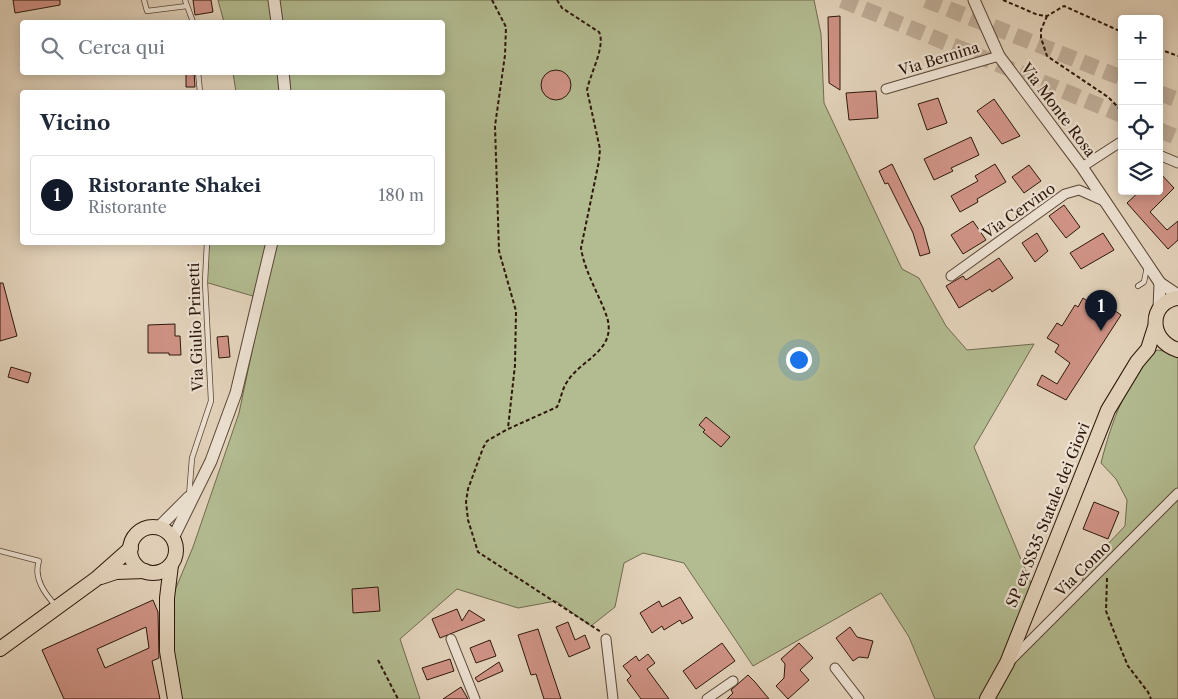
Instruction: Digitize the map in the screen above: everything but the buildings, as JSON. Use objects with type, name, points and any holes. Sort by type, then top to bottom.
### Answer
[{"type":"main road","points":[[1159,310],[1165,303],[1178,297]]},
{"type":"main road","name":"SP ex SS35 Statale dei Giovi","points":[[987,699],[1007,663],[1108,410],[1137,362],[1148,349],[1159,310]]},
{"type":"main road","points":[[1155,327],[1163,342],[1174,348]]},
{"type":"main road","points":[[1148,349],[1174,348]]},
{"type":"main road","points":[[167,598],[149,572],[138,567],[133,560],[131,548],[133,540],[140,532],[149,528],[158,528],[166,531],[173,538],[176,546],[176,555],[171,565],[167,598],[167,651],[176,699]]},
{"type":"main road","points":[[0,649],[96,579],[131,548]]},
{"type":"main road","points":[[96,579],[116,572],[162,571],[171,565]]},
{"type":"street","points":[[274,0],[277,20]]},
{"type":"street","name":"Via Monte Rosa","points":[[974,0],[999,56],[1108,203],[1160,283],[1178,297]]},
{"type":"street","name":"Via Bernina","points":[[886,89],[999,56]]},
{"type":"street","points":[[283,75],[285,90]]},
{"type":"street","points":[[1082,167],[1118,144]]},
{"type":"street","points":[[1163,157],[1178,163]]},
{"type":"street","name":"Via Cervino","points":[[951,276],[1065,194],[1079,190],[1108,203]]},
{"type":"street","points":[[173,538],[191,495],[211,461],[236,393],[271,245]]},
{"type":"street","points":[[1159,310],[1160,283]]},
{"type":"street","name":"Via Como","points":[[1007,663],[1178,493]]},
{"type":"street","points":[[158,528],[191,495]]},
{"type":"street","points":[[606,639],[613,699]]},
{"type":"street","points":[[451,640],[475,699]]},
{"type":"street","points":[[836,668],[859,699]]},
{"type":"street","points":[[707,699],[734,681]]},
{"type":"lane","points":[[144,0],[147,11],[186,6]]},
{"type":"lane","points":[[185,0],[192,20]]},
{"type":"lane","points":[[198,75],[200,90]]},
{"type":"lane","name":"Via Giulio Prinetti","points":[[191,495],[192,458],[210,401],[205,282],[207,245]]},
{"type":"lane","points":[[1138,286],[1144,282],[1148,266]]},
{"type":"lane","points":[[0,551],[39,561],[37,568],[42,588],[56,607]]},
{"type":"path","points":[[492,0],[506,27],[505,55],[495,126],[500,252],[516,311],[514,365],[508,428]]},
{"type":"path","points":[[557,0],[562,8],[599,32],[602,38],[587,90],[600,149],[581,248],[583,260],[607,317],[610,330],[606,342],[599,351],[568,380],[557,407],[508,428],[487,441],[482,448],[468,489],[466,502],[468,520],[478,552],[599,630],[606,639]]},
{"type":"path","points":[[1003,0],[1038,15],[1047,16]]},
{"type":"path","points":[[1118,30],[1064,6],[1047,16],[1041,30],[1041,38],[1047,56],[1108,97],[1118,107]]},
{"type":"path","points":[[1163,50],[1178,56]]},
{"type":"path","points":[[1109,562],[1106,583],[1106,611],[1128,666],[1148,692],[1151,699]]},
{"type":"path","points":[[378,660],[398,699]]},
{"type":"green space","points":[[218,0],[814,0],[821,34],[824,103],[902,269],[919,278],[946,326],[967,350],[1034,344],[974,447],[1035,593],[1008,662],[1080,590],[1086,567],[1125,526],[1127,500],[1116,479],[1101,463],[1110,432],[1129,388],[1146,362],[1157,350],[1178,353],[1178,699],[935,699],[909,637],[881,593],[753,666],[684,563],[643,553],[624,563],[615,607],[591,626],[556,601],[518,608],[457,589],[400,639],[420,699],[178,699],[172,647],[173,595],[193,547],[239,413],[263,299],[205,282],[207,245],[445,245],[445,90],[236,90],[233,75],[445,75],[445,20],[223,20]]},
{"type":"tunnel","points":[[842,0],[1118,113]]},
{"type":"tunnel","points":[[926,0],[1118,76]]},
{"type":"tunnel","points":[[1163,94],[1178,100]]},
{"type":"tunnel","points":[[1163,132],[1178,138]]},
{"type":"place","name":"Ristorante Shakei","points":[[1101,331]]}]
